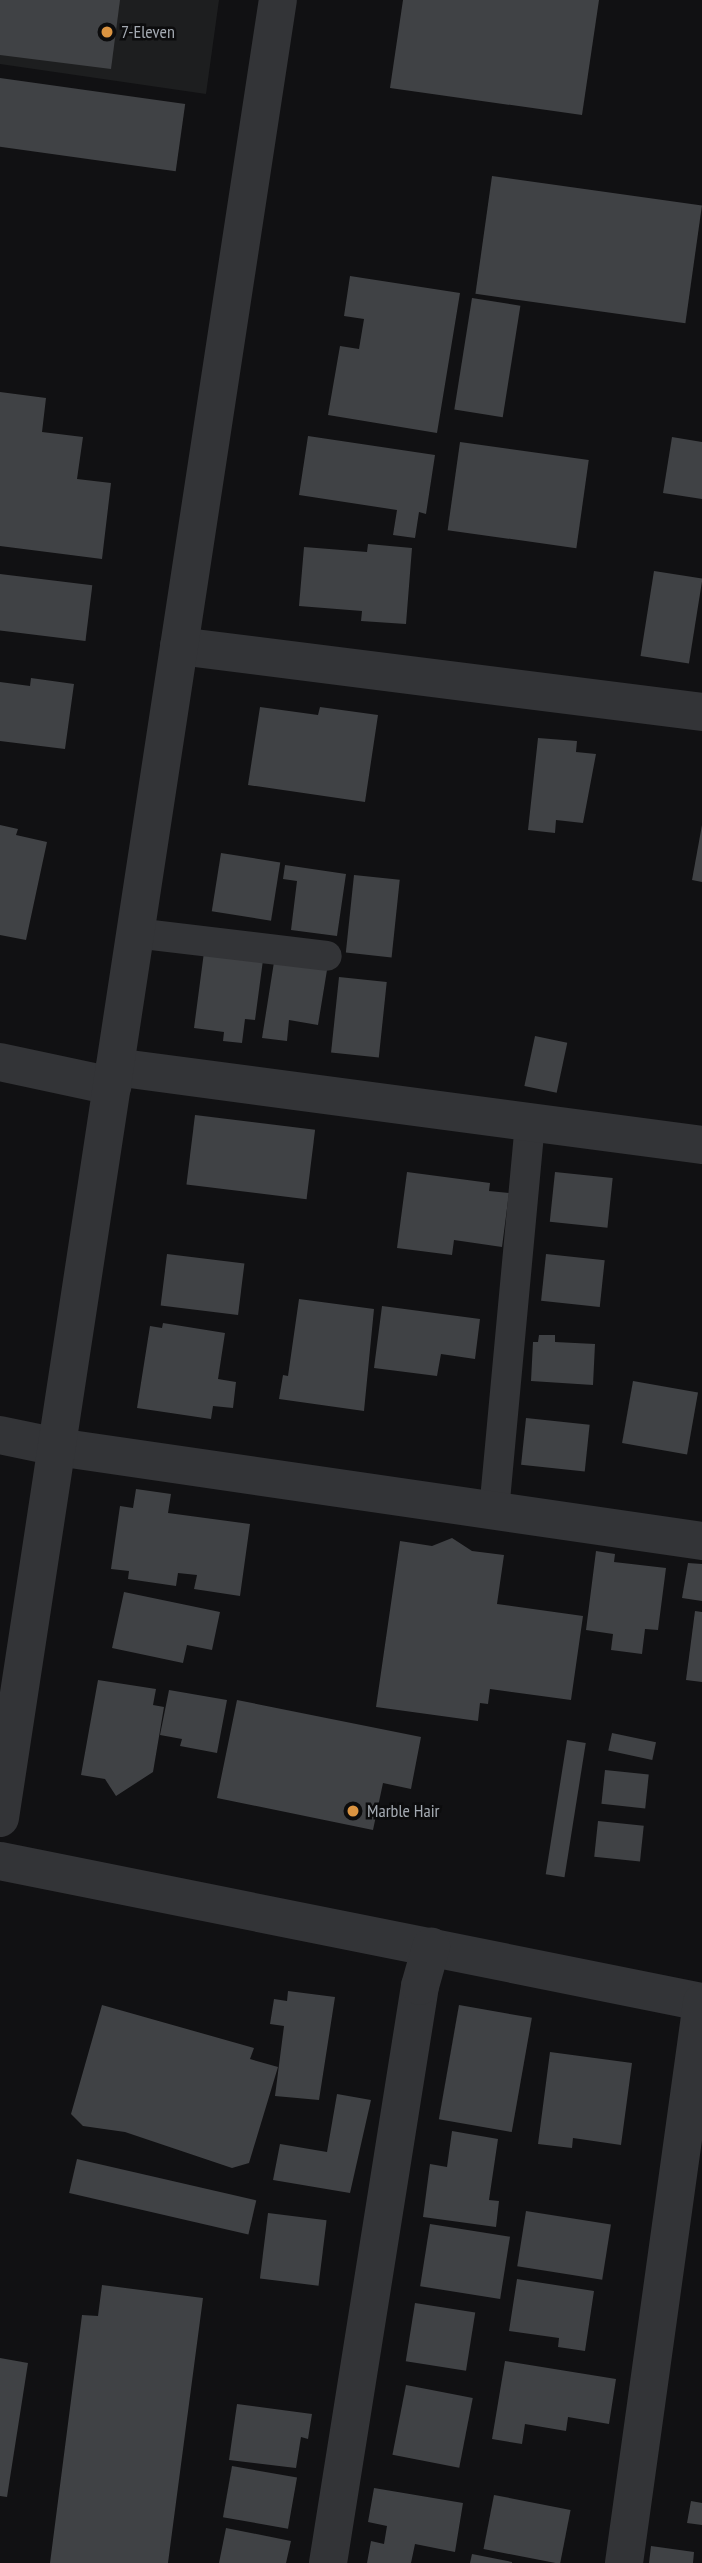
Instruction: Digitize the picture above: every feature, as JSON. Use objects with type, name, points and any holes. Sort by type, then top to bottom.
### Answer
[{"type":"street","points":[[0,1818],[278,0]]},
{"type":"street","points":[[179,646],[702,712]]},
{"type":"street","points":[[0,1062],[530,1122],[702,1145]]},
{"type":"street","points":[[0,1435],[57,1447],[702,1541]]},
{"type":"street","points":[[0,1861],[702,2002],[624,2563]]},
{"type":"street","points":[[328,2563],[420,1986],[431,1947]]},
{"type":"lane","points":[[135,933],[327,956]]},
{"type":"lane","points":[[494,1511],[530,1122]]},
{"type":"shaded area","name":"7-Eleven","points":[[0,0],[219,0],[206,94],[0,64]]},
{"type":"building","points":[[0,0],[120,0],[111,69],[0,55]]},
{"type":"building","points":[[403,0],[599,0],[582,115],[390,88]]},
{"type":"building","points":[[0,78],[185,104],[176,171],[0,147]]},
{"type":"building","points":[[492,176],[702,206],[685,323],[475,294]]},
{"type":"building","points":[[350,276],[460,293],[437,433],[328,415],[340,346],[359,349],[364,319],[344,316]]},
{"type":"building","points":[[472,298],[520,306],[503,417],[454,410]]},
{"type":"building","points":[[0,392],[46,398],[42,432],[83,437],[77,479],[111,483],[102,559],[0,546]]},
{"type":"building","points":[[308,436],[435,455],[426,514],[419,512],[415,538],[393,535],[397,510],[299,495]]},
{"type":"building","points":[[672,437],[702,442],[702,499],[663,493]]},
{"type":"building","points":[[460,442],[589,460],[576,548],[448,530]]},
{"type":"building","points":[[368,544],[412,548],[406,624],[361,621],[362,611],[299,606],[304,547],[367,552]]},
{"type":"building","points":[[654,571],[702,579],[689,664],[641,656]]},
{"type":"building","points":[[0,574],[92,585],[85,641],[0,630]]},
{"type":"building","points":[[31,678],[74,684],[65,749],[0,741],[0,682],[30,686]]},
{"type":"building","points":[[260,707],[318,715],[320,707],[378,715],[365,802],[248,785]]},
{"type":"building","points":[[538,738],[577,741],[576,752],[596,754],[583,823],[556,820],[555,833],[528,830]]},
{"type":"building","points":[[0,825],[18,829],[16,835],[47,842],[26,940],[0,935]]},
{"type":"building","points":[[702,825],[702,882],[692,880]]},
{"type":"building","points":[[221,853],[280,862],[271,921],[212,911]]},
{"type":"building","points":[[285,865],[346,874],[337,936],[291,930],[297,881],[283,879]]},
{"type":"building","points":[[354,875],[400,880],[392,957],[346,953]]},
{"type":"building","points":[[204,952],[263,960],[255,1020],[245,1019],[242,1043],[223,1041],[224,1032],[194,1028]]},
{"type":"building","points":[[274,962],[327,970],[318,1025],[289,1020],[287,1041],[262,1038]]},
{"type":"building","points":[[339,977],[387,982],[379,1058],[331,1053]]},
{"type":"building","points":[[535,1036],[567,1043],[557,1093],[524,1086]]},
{"type":"building","points":[[195,1115],[315,1130],[307,1199],[186,1184]]},
{"type":"building","points":[[407,1172],[490,1183],[489,1191],[509,1193],[502,1247],[454,1240],[452,1255],[397,1248]]},
{"type":"building","points":[[555,1172],[613,1178],[607,1228],[550,1222]]},
{"type":"building","points":[[167,1254],[244,1264],[238,1315],[161,1306]]},
{"type":"building","points":[[546,1254],[605,1260],[600,1307],[541,1301]]},
{"type":"building","points":[[299,1299],[374,1309],[364,1411],[279,1399],[283,1375],[288,1376]]},
{"type":"building","points":[[382,1306],[480,1319],[475,1359],[441,1354],[437,1376],[374,1368]]},
{"type":"building","points":[[163,1323],[225,1333],[218,1379],[236,1382],[233,1408],[213,1406],[211,1419],[137,1408],[150,1326],[162,1328]]},
{"type":"building","points":[[539,1335],[555,1335],[555,1342],[595,1344],[593,1385],[531,1381],[533,1342],[538,1342]]},
{"type":"building","points":[[633,1381],[698,1392],[687,1455],[622,1443]]},
{"type":"building","points":[[526,1418],[590,1425],[585,1471],[521,1465]]},
{"type":"building","points":[[136,1489],[171,1494],[168,1513],[250,1524],[240,1596],[194,1589],[197,1575],[178,1573],[176,1586],[128,1579],[129,1571],[111,1569],[120,1506],[133,1508]]},
{"type":"building","points":[[452,1538],[472,1551],[504,1555],[497,1604],[583,1616],[571,1700],[490,1689],[488,1704],[480,1703],[478,1721],[376,1707],[400,1541],[432,1546]]},
{"type":"building","points":[[596,1551],[615,1554],[614,1562],[666,1568],[658,1630],[645,1629],[642,1654],[611,1650],[613,1634],[586,1630]]},
{"type":"building","points":[[688,1563],[702,1564],[702,1601],[682,1598]]},
{"type":"building","points":[[124,1592],[220,1612],[212,1650],[187,1645],[183,1663],[112,1648]]},
{"type":"building","points":[[695,1611],[702,1612],[702,1682],[686,1680]]},
{"type":"building","points":[[98,1680],[156,1689],[153,1705],[164,1707],[153,1772],[116,1796],[105,1779],[81,1775]]},
{"type":"building","points":[[169,1690],[227,1700],[217,1753],[180,1746],[182,1739],[160,1735]]},
{"type":"building","points":[[237,1700],[421,1737],[411,1789],[383,1783],[373,1830],[217,1798]]},
{"type":"building","points":[[612,1733],[656,1742],[652,1760],[608,1751]]},
{"type":"building","points":[[567,1740],[586,1743],[564,1877],[546,1874]]},
{"type":"building","points":[[605,1770],[649,1775],[645,1808],[601,1804]]},
{"type":"building","points":[[598,1821],[644,1826],[640,1862],[594,1857]]},
{"type":"building","points":[[288,1991],[335,1997],[319,2100],[275,2096],[284,2026],[270,2024],[274,1999],[287,2001]]},
{"type":"building","points":[[102,2005],[254,2048],[250,2059],[278,2067],[249,2163],[232,2168],[125,2132],[83,2126],[71,2114]]},
{"type":"building","points":[[459,2005],[532,2018],[512,2132],[439,2119]]},
{"type":"building","points":[[550,2052],[632,2063],[621,2145],[573,2138],[572,2148],[538,2144]]},
{"type":"building","points":[[337,2094],[371,2100],[350,2193],[273,2180],[280,2144],[327,2152]]},
{"type":"building","points":[[452,2131],[498,2139],[489,2200],[499,2201],[496,2227],[423,2217],[430,2164],[447,2167]]},
{"type":"building","points":[[77,2159],[256,2200],[248,2234],[69,2193]]},
{"type":"building","points":[[526,2211],[611,2224],[602,2280],[517,2266]]},
{"type":"building","points":[[268,2213],[327,2220],[319,2286],[260,2279]]},
{"type":"building","points":[[430,2224],[510,2237],[500,2299],[420,2286]]},
{"type":"building","points":[[517,2279],[594,2291],[585,2351],[558,2347],[559,2338],[509,2331]]},
{"type":"building","points":[[102,2285],[203,2298],[168,2563],[50,2563],[82,2315],[98,2316]]},
{"type":"building","points":[[415,2303],[475,2313],[466,2371],[406,2361]]},
{"type":"building","points":[[0,2358],[28,2363],[7,2497],[0,2496]]},
{"type":"building","points":[[505,2361],[616,2379],[609,2424],[568,2417],[566,2431],[525,2424],[522,2444],[492,2439]]},
{"type":"building","points":[[406,2385],[473,2398],[459,2468],[392,2455]]},
{"type":"building","points":[[237,2404],[312,2414],[308,2439],[301,2437],[296,2468],[229,2460]]},
{"type":"building","points":[[232,2466],[297,2477],[288,2529],[223,2517]]},
{"type":"building","points":[[374,2488],[463,2503],[455,2552],[415,2544],[411,2563],[367,2563],[371,2541],[384,2544],[387,2526],[368,2522]]},
{"type":"building","points":[[494,2495],[571,2510],[560,2563],[484,2549]]},
{"type":"building","points":[[691,2501],[702,2503],[702,2525],[687,2523]]},
{"type":"building","points":[[226,2528],[291,2541],[286,2563],[219,2563]]},
{"type":"building","points":[[651,2546],[694,2552],[693,2563],[649,2563]]},
{"type":"building","points":[[472,2554],[512,2562],[512,2563],[470,2563]]},
{"type":"place","name":"7-Eleven","points":[[107,32]]},
{"type":"place","name":"Marble Hair","points":[[353,1811]]}]
